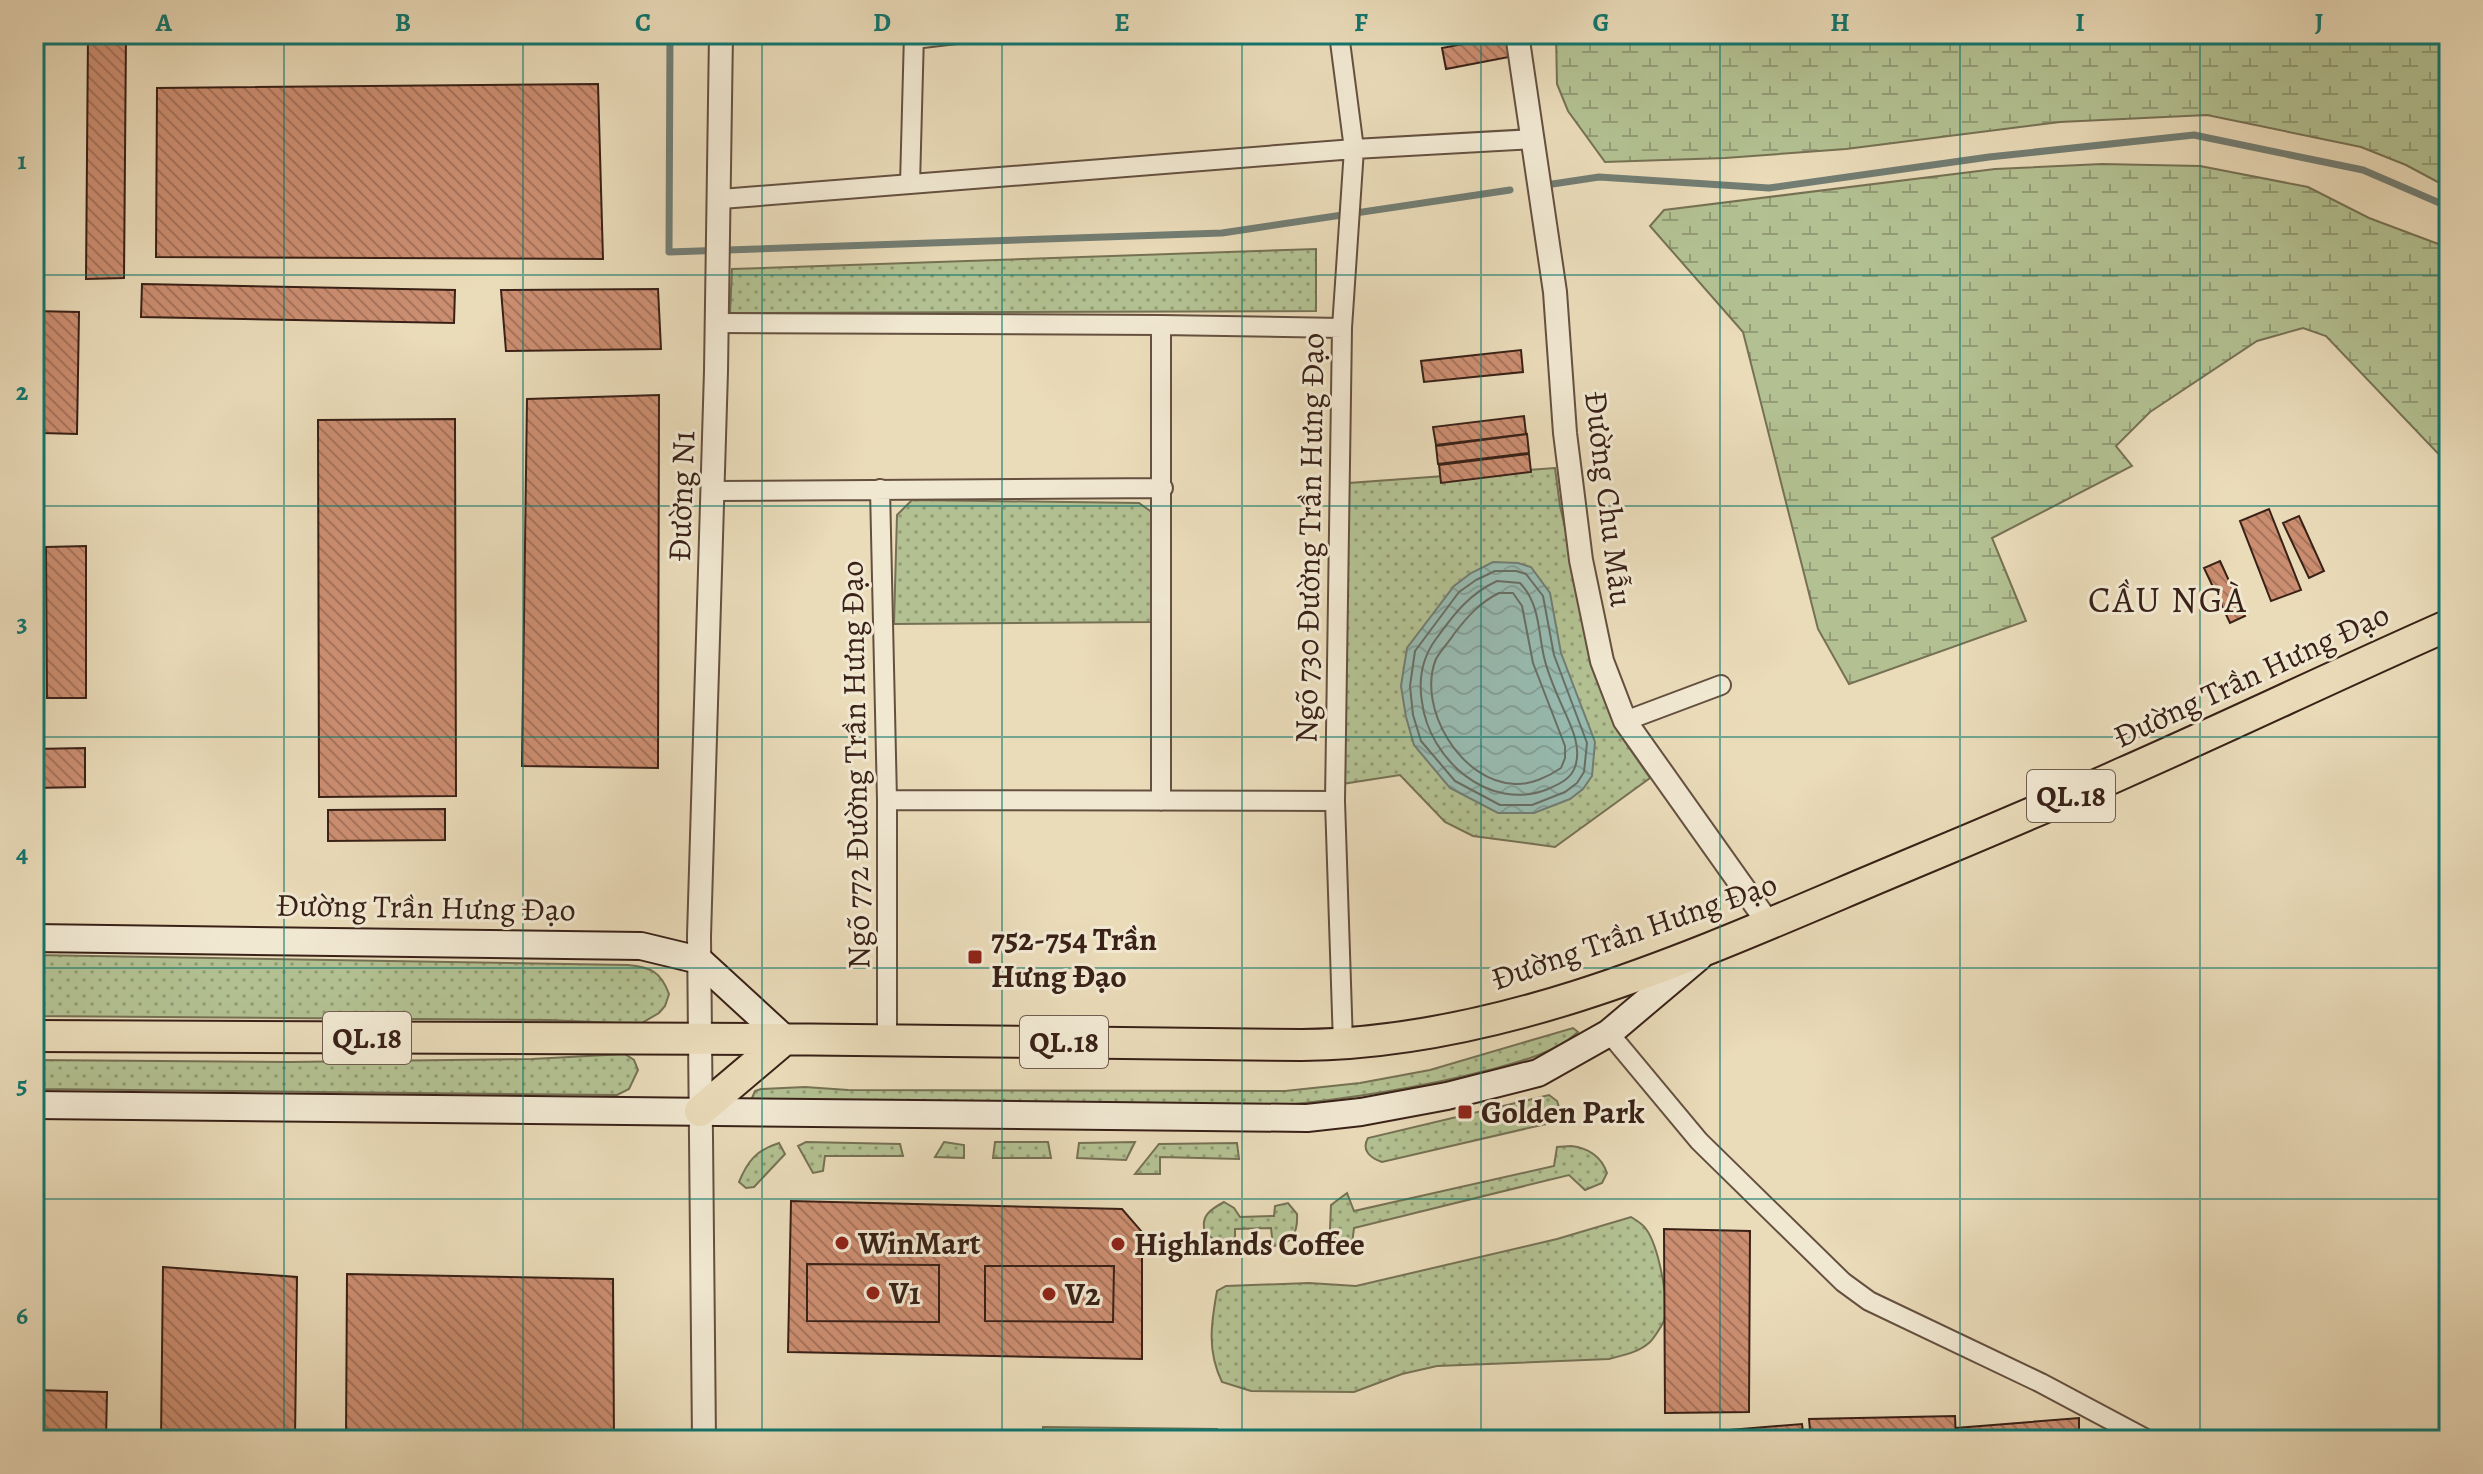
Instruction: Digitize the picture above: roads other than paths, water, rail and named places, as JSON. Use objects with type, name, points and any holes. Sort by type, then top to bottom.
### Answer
[{"type":"highway","name":"Đường Trần Hưng Đạo","points":[[34,1036],[1343,1044],[1381,1040],[1493,1019],[1597,988],[1710,948],[2123,773],[2449,625]]},
{"type":"highway","points":[[700,1111],[785,1039]]},
{"type":"main road","name":"Đường Trần Hưng Đạo","points":[[34,938],[641,946],[699,960],[785,1039]]},
{"type":"main road","points":[[34,1105],[1307,1118],[1361,1112],[1447,1096],[1538,1073],[1609,1033],[1710,948]]},
{"type":"street","name":"Đường N1","points":[[704,1440],[699,960],[721,199],[721,34]]},
{"type":"street","points":[[910,184],[914,36],[956,34]]},
{"type":"street","name":"Ngõ 730 Đường Trần Hưng Đạo","points":[[1339,34],[1354,149],[1342,328],[1335,801],[1343,1044]]},
{"type":"street","name":"Đường Chu Mẫu","points":[[1517,34],[1555,292],[1565,433],[1581,560],[1602,661],[1625,721],[1769,924]]},
{"type":"street","points":[[721,199],[1354,149],[1533,139]]},
{"type":"street","points":[[718,323],[1342,328]]},
{"type":"street","points":[[1161,325],[1161,801]]},
{"type":"street","points":[[713,491],[1163,488]]},
{"type":"street","name":"Ngõ 772 Đường Trần Hưng Đạo","points":[[880,489],[887,800],[887,1040]]},
{"type":"street","points":[[1625,721],[1721,685]]},
{"type":"street","points":[[887,800],[1335,801]]},
{"type":"street","points":[[1609,1033],[1699,1141],[1843,1282],[1869,1301],[2041,1383],[2148,1440]]},
{"type":"water","points":[[1493,562],[1531,567],[1550,593],[1561,653],[1595,742],[1592,776],[1583,789],[1570,799],[1534,813],[1498,813],[1450,788],[1414,745],[1406,717],[1401,686],[1407,648],[1454,586]]},
{"type":"waterway","points":[[670,34],[669,252],[1222,233],[1510,190]]},
{"type":"waterway","points":[[1546,185],[1599,177],[1769,188],[1989,157],[2194,135],[2363,170],[2449,207]]},
{"type":"place","name":"752-754 Trần Hưng Đạo","points":[[975,957]]},
{"type":"place","name":"Golden Park","points":[[1465,1112]]},
{"type":"place","name":"WinMart","points":[[842,1243]]},
{"type":"place","name":"Highlands Coffee","points":[[1118,1244]]},
{"type":"place","name":"V1","points":[[873,1293]]},
{"type":"place","name":"V2","points":[[1049,1294]]},
{"type":"district","name":"CẦU NGÀ","points":[[2168,599]]}]
